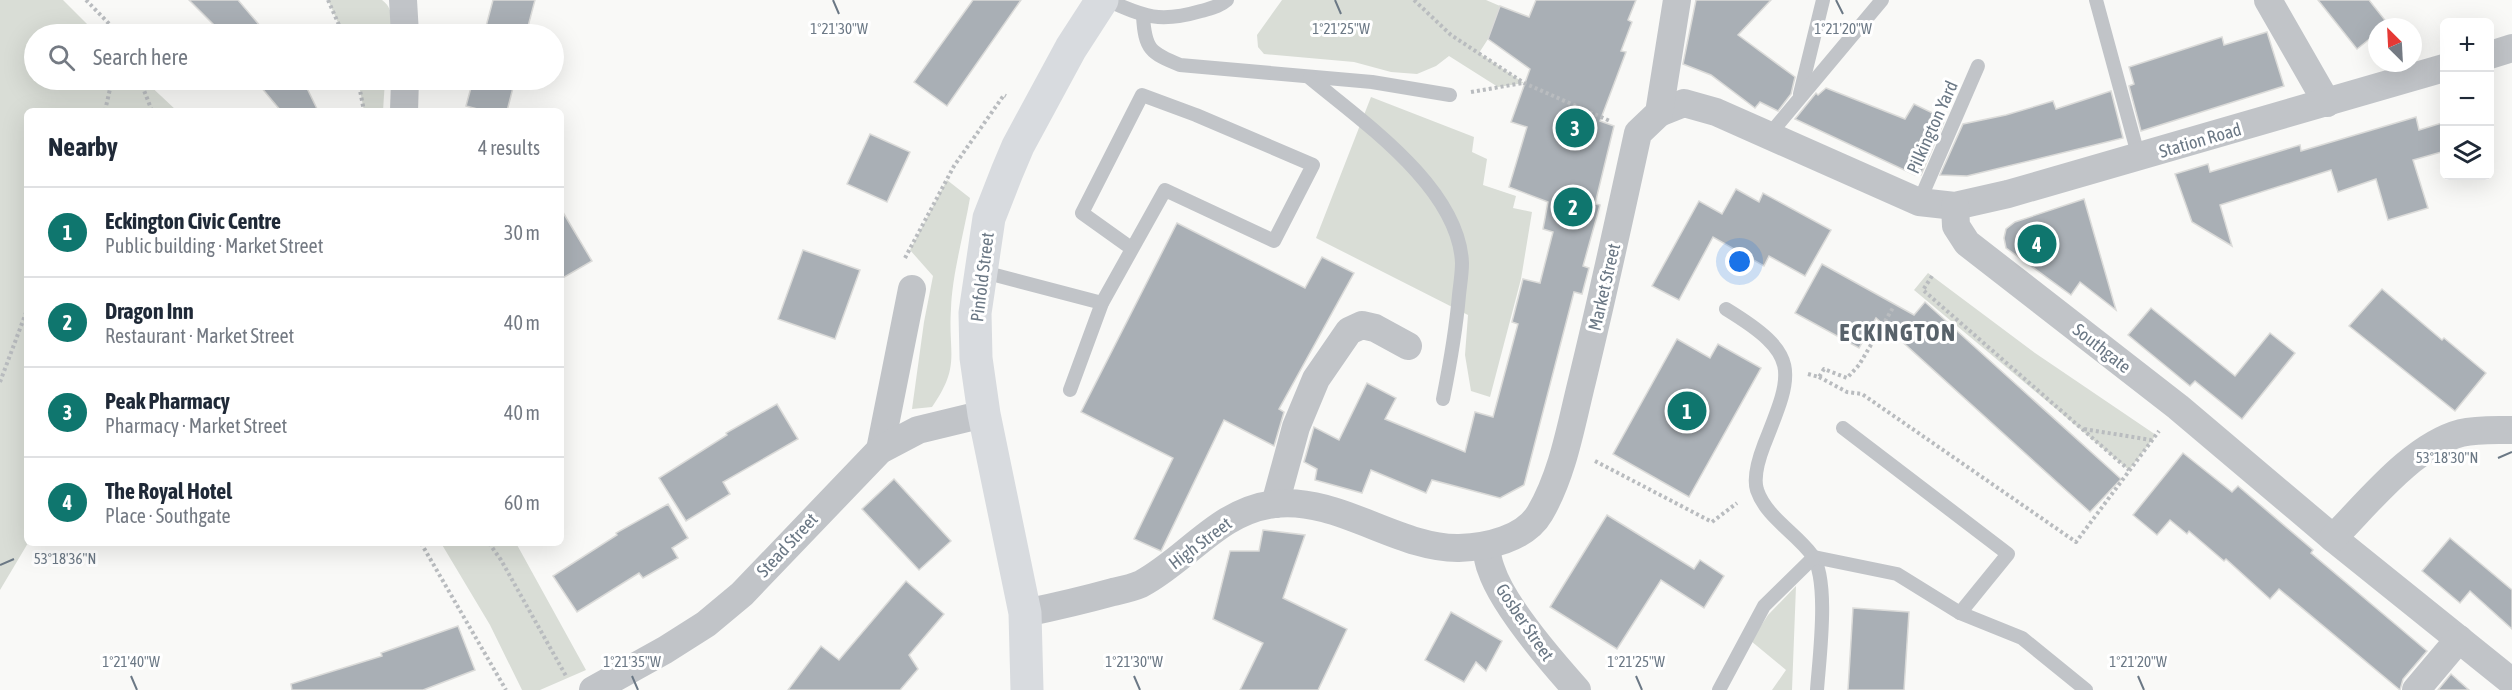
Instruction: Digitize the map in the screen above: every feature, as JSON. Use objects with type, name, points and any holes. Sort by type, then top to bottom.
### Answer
[{"type":"main road","name":"Pinfold Street","points":[[1025,613],[984,414],[976,347],[975,313],[989,218],[1018,146],[1071,48],[1102,0]]},
{"type":"main road","points":[[1025,613],[1027,690]]},
{"type":"street","points":[[403,0],[404,24]]},
{"type":"street","points":[[1659,113],[1677,0]]},
{"type":"street","points":[[2268,0],[2327,103]]},
{"type":"street","points":[[2494,54],[2512,48]]},
{"type":"street","name":"Station Road","points":[[1955,206],[2139,158],[2440,69]]},
{"type":"street","points":[[404,108],[405,90]]},
{"type":"street","points":[[1638,133],[1659,113],[1684,104],[1716,112],[1919,202],[1955,206]]},
{"type":"street","name":"Market Street","points":[[1486,546],[1518,533],[1539,515],[1566,447],[1638,133]]},
{"type":"street","name":"Southgate","points":[[1955,206],[1956,226],[1967,243],[2178,407],[2333,538],[2512,682]]},
{"type":"street","points":[[880,450],[912,289]]},
{"type":"street","points":[[1275,504],[1296,427],[1316,379],[1348,331],[1362,325],[1375,328],[1407,346]]},
{"type":"street","name":"Stead Street","points":[[580,685],[690,634],[733,602],[880,450],[918,430],[984,414]]},
{"type":"street","points":[[2333,538],[2416,457],[2439,442],[2462,433],[2512,430]]},
{"type":"street","name":"High Street","points":[[1025,613],[1138,585],[1169,567],[1197,540],[1222,522],[1244,511],[1275,504],[1305,505],[1365,521],[1428,544],[1457,548],[1486,546]]},
{"type":"street","name":"Gosber Street","points":[[1486,546],[1491,570],[1507,600],[1548,658],[1577,690]]},
{"type":"street","points":[[2416,690],[2459,639]]},
{"type":"lane","points":[[1107,0],[1143,16],[1176,18],[1220,6],[1227,0]]},
{"type":"lane","points":[[1798,99],[1823,0]]},
{"type":"lane","points":[[1769,135],[1882,0]]},
{"type":"lane","points":[[2096,0],[2139,158]]},
{"type":"lane","points":[[1143,16],[1144,36],[1155,55],[1180,64],[1310,78],[1372,82],[1450,95]]},
{"type":"lane","name":"Pilkington Yard","points":[[1919,202],[1978,66]]},
{"type":"lane","points":[[1310,78],[1374,130],[1422,175],[1442,206],[1456,234],[1462,262],[1455,343],[1443,399]]},
{"type":"lane","points":[[1070,390],[1102,303],[1165,190],[1274,241],[1313,165],[1196,115],[1142,95],[1082,213],[1131,248]]},
{"type":"lane","points":[[981,271],[1102,303]]},
{"type":"lane","points":[[1726,309],[1757,328],[1777,349],[1787,369],[1785,394],[1758,460],[1756,488],[1766,508],[1814,557],[1821,585],[1822,608],[1817,690]]},
{"type":"lane","points":[[1843,428],[2008,554],[1960,612]]},
{"type":"lane","points":[[1814,557],[1898,574],[1960,612],[2022,638],[2086,690]]},
{"type":"lane","points":[[1719,690],[1764,606],[1814,557]]},
{"type":"path","points":[[86,0],[109,24]]},
{"type":"path","points":[[328,0],[339,24]]},
{"type":"path","points":[[1414,0],[1451,35],[1524,83],[1638,133]]},
{"type":"path","points":[[1450,95],[1524,83]]},
{"type":"path","points":[[106,108],[110,90]]},
{"type":"path","points":[[144,90],[151,108]]},
{"type":"path","points":[[360,90],[363,108]]},
{"type":"path","points":[[912,289],[901,265],[954,166],[1004,95],[1036,112]]},
{"type":"path","points":[[1932,276],[1923,290],[2129,470]]},
{"type":"path","points":[[1819,377],[1824,369],[1847,378],[1859,364],[1894,306]]},
{"type":"path","points":[[0,382],[24,318]]},
{"type":"path","points":[[1787,369],[1819,377],[1847,393],[1862,394],[2076,542],[2178,407]]},
{"type":"path","points":[[2082,429],[2151,440]]},
{"type":"path","points":[[1566,447],[1712,522],[1756,488]]},
{"type":"path","points":[[422,546],[506,690]]},
{"type":"path","points":[[491,546],[580,685]]},
{"type":"shaded area","points":[[0,0],[63,0],[87,24],[24,24],[24,90],[155,90],[174,108],[24,108],[24,546],[26,546],[0,590]]},
{"type":"shaded area","points":[[328,0],[382,0],[389,7],[392,20],[391,24],[339,24]]},
{"type":"shaded area","points":[[1282,0],[1486,0],[1500,6],[1488,39],[1479,53],[1524,83],[1498,87],[1449,56],[1436,66],[1417,74],[1391,72],[1354,62],[1264,54],[1258,47],[1257,35]]},
{"type":"shaded area","points":[[360,90],[384,90],[383,108],[363,108]]},
{"type":"shaded area","points":[[1371,97],[1474,137],[1472,152],[1487,159],[1483,185],[1516,196],[1513,208],[1532,212],[1521,279],[1490,397],[1471,391],[1465,355],[1468,315],[1316,238]]},
{"type":"shaded area","points":[[947,180],[970,198],[952,296],[950,370],[941,393],[932,407],[912,409],[933,276],[910,250]]},
{"type":"shaded area","points":[[1928,273],[2035,353],[2156,435],[2129,470],[1914,290]]},
{"type":"shaded area","points":[[443,546],[518,546],[586,670],[540,690],[522,690],[490,625]]},
{"type":"shaded area","points":[[1796,586],[1792,690],[1772,690],[1786,670],[1751,641],[1768,615]]},
{"type":"building","points":[[189,0],[238,0],[258,24],[213,24]]},
{"type":"building","points":[[493,0],[535,0],[529,24],[487,24]]},
{"type":"building","points":[[973,0],[1021,0],[947,106],[914,82]]},
{"type":"building","points":[[1536,0],[1636,0],[1628,20],[1632,22],[1621,51],[1626,52],[1600,121],[1614,126],[1595,204],[1600,205],[1583,266],[1589,268],[1582,294],[1574,292],[1524,485],[1500,498],[1432,480],[1426,493],[1371,470],[1362,493],[1315,480],[1317,469],[1304,462],[1314,427],[1339,440],[1367,383],[1396,398],[1385,419],[1465,452],[1475,412],[1493,417],[1518,324],[1512,322],[1523,279],[1540,283],[1553,232],[1543,229],[1548,202],[1509,187],[1527,127],[1511,122],[1530,69],[1488,39],[1500,6],[1529,17]]},
{"type":"building","points":[[1696,0],[1771,0],[1738,35],[1795,77],[1791,94],[1778,111],[1760,102],[1755,108],[1711,75],[1683,64]]},
{"type":"building","points":[[2318,0],[2369,0],[2383,18],[2368,18],[2368,40],[2357,49]]},
{"type":"building","points":[[2267,32],[2284,86],[2141,131],[2129,86],[2134,84],[2129,67],[2222,37],[2224,45]]},
{"type":"building","points":[[1826,88],[1905,119],[1914,104],[1945,119],[1921,175],[1915,175],[1795,119],[1816,93],[1818,95]]},
{"type":"building","points":[[263,90],[308,90],[317,108],[278,108]]},
{"type":"building","points":[[470,90],[512,90],[508,108],[466,106]]},
{"type":"building","points":[[2111,91],[2123,138],[1967,176],[1940,175],[1963,124],[2006,115],[2053,101],[2056,109]]},
{"type":"building","points":[[2416,117],[2419,130],[2440,124],[2440,152],[2413,160],[2428,208],[2388,220],[2376,179],[2338,192],[2331,170],[2220,205],[2232,246],[2192,222],[2175,174],[2208,164],[2210,172],[2300,145],[2301,151]]},
{"type":"building","points":[[870,134],[910,152],[887,202],[847,184]]},
{"type":"building","points":[[1736,189],[1759,202],[1763,193],[1831,230],[1805,276],[1769,256],[1764,266],[1713,237],[1679,300],[1652,286],[1699,201],[1722,214]]},
{"type":"building","points":[[2084,199],[2116,310],[2080,282],[2071,295],[2006,248],[2004,238],[2006,229],[2015,222]]},
{"type":"building","points":[[564,214],[592,261],[564,277]]},
{"type":"building","points":[[1177,223],[1305,288],[1322,257],[1354,273],[1279,409],[1284,412],[1274,446],[1224,420],[1161,551],[1134,539],[1173,458],[1081,412]]},
{"type":"building","points":[[803,250],[860,270],[835,339],[778,319]]},
{"type":"building","points":[[1822,264],[1914,315],[1925,302],[2121,479],[2090,512],[1876,318],[1859,348],[1795,313]]},
{"type":"building","points":[[2382,289],[2442,340],[2444,338],[2486,373],[2455,411],[2349,326]]},
{"type":"building","points":[[2151,308],[2235,376],[2270,333],[2295,353],[2242,419],[2195,381],[2190,386],[2128,335]]},
{"type":"building","points":[[1677,339],[1710,358],[1718,344],[1761,368],[1689,497],[1613,454]]},
{"type":"building","points":[[777,404],[798,439],[723,482],[730,494],[686,521],[659,478],[727,435],[726,433]]},
{"type":"building","points":[[2183,453],[2232,492],[2238,486],[2313,550],[2311,553],[2427,651],[2403,679],[2400,690],[2279,589],[2270,599],[2226,559],[2224,561],[2189,531],[2187,534],[2170,520],[2157,535],[2133,515]]},
{"type":"building","points":[[894,479],[951,541],[919,570],[862,509]]},
{"type":"building","points":[[668,504],[688,538],[672,548],[678,558],[643,578],[639,573],[577,612],[553,576],[617,535],[616,533]]},
{"type":"building","points":[[1607,515],[1694,569],[1700,560],[1724,576],[1704,608],[1661,580],[1617,649],[1550,607]]},
{"type":"building","points":[[1263,530],[1305,535],[1283,598],[1347,629],[1318,690],[1240,690],[1263,643],[1213,619],[1230,551],[1259,551]]},
{"type":"building","points":[[2450,538],[2512,590],[2512,629],[2470,591],[2460,603],[2422,571]]},
{"type":"building","points":[[906,581],[944,614],[909,655],[918,669],[900,690],[788,690],[821,646],[839,660]]},
{"type":"building","points":[[1853,608],[1909,612],[1904,690],[1848,690]]},
{"type":"building","points":[[1451,612],[1502,641],[1486,671],[1476,662],[1464,682],[1425,660]]},
{"type":"building","points":[[458,626],[475,670],[423,690],[292,690],[291,684],[382,656],[381,653]]},
{"type":"building","points":[[2451,674],[2469,690],[2438,690]]},
{"type":"place","name":"Peak Pharmacy","points":[[1575,128]]},
{"type":"place","name":"Dragon Inn","points":[[1573,207]]},
{"type":"place","name":"The Royal Hotel","points":[[2037,244]]},
{"type":"place","name":"Eckington Civic Centre","points":[[1687,411]]},
{"type":"district","name":"ECKINGTON","points":[[1898,332]]}]
